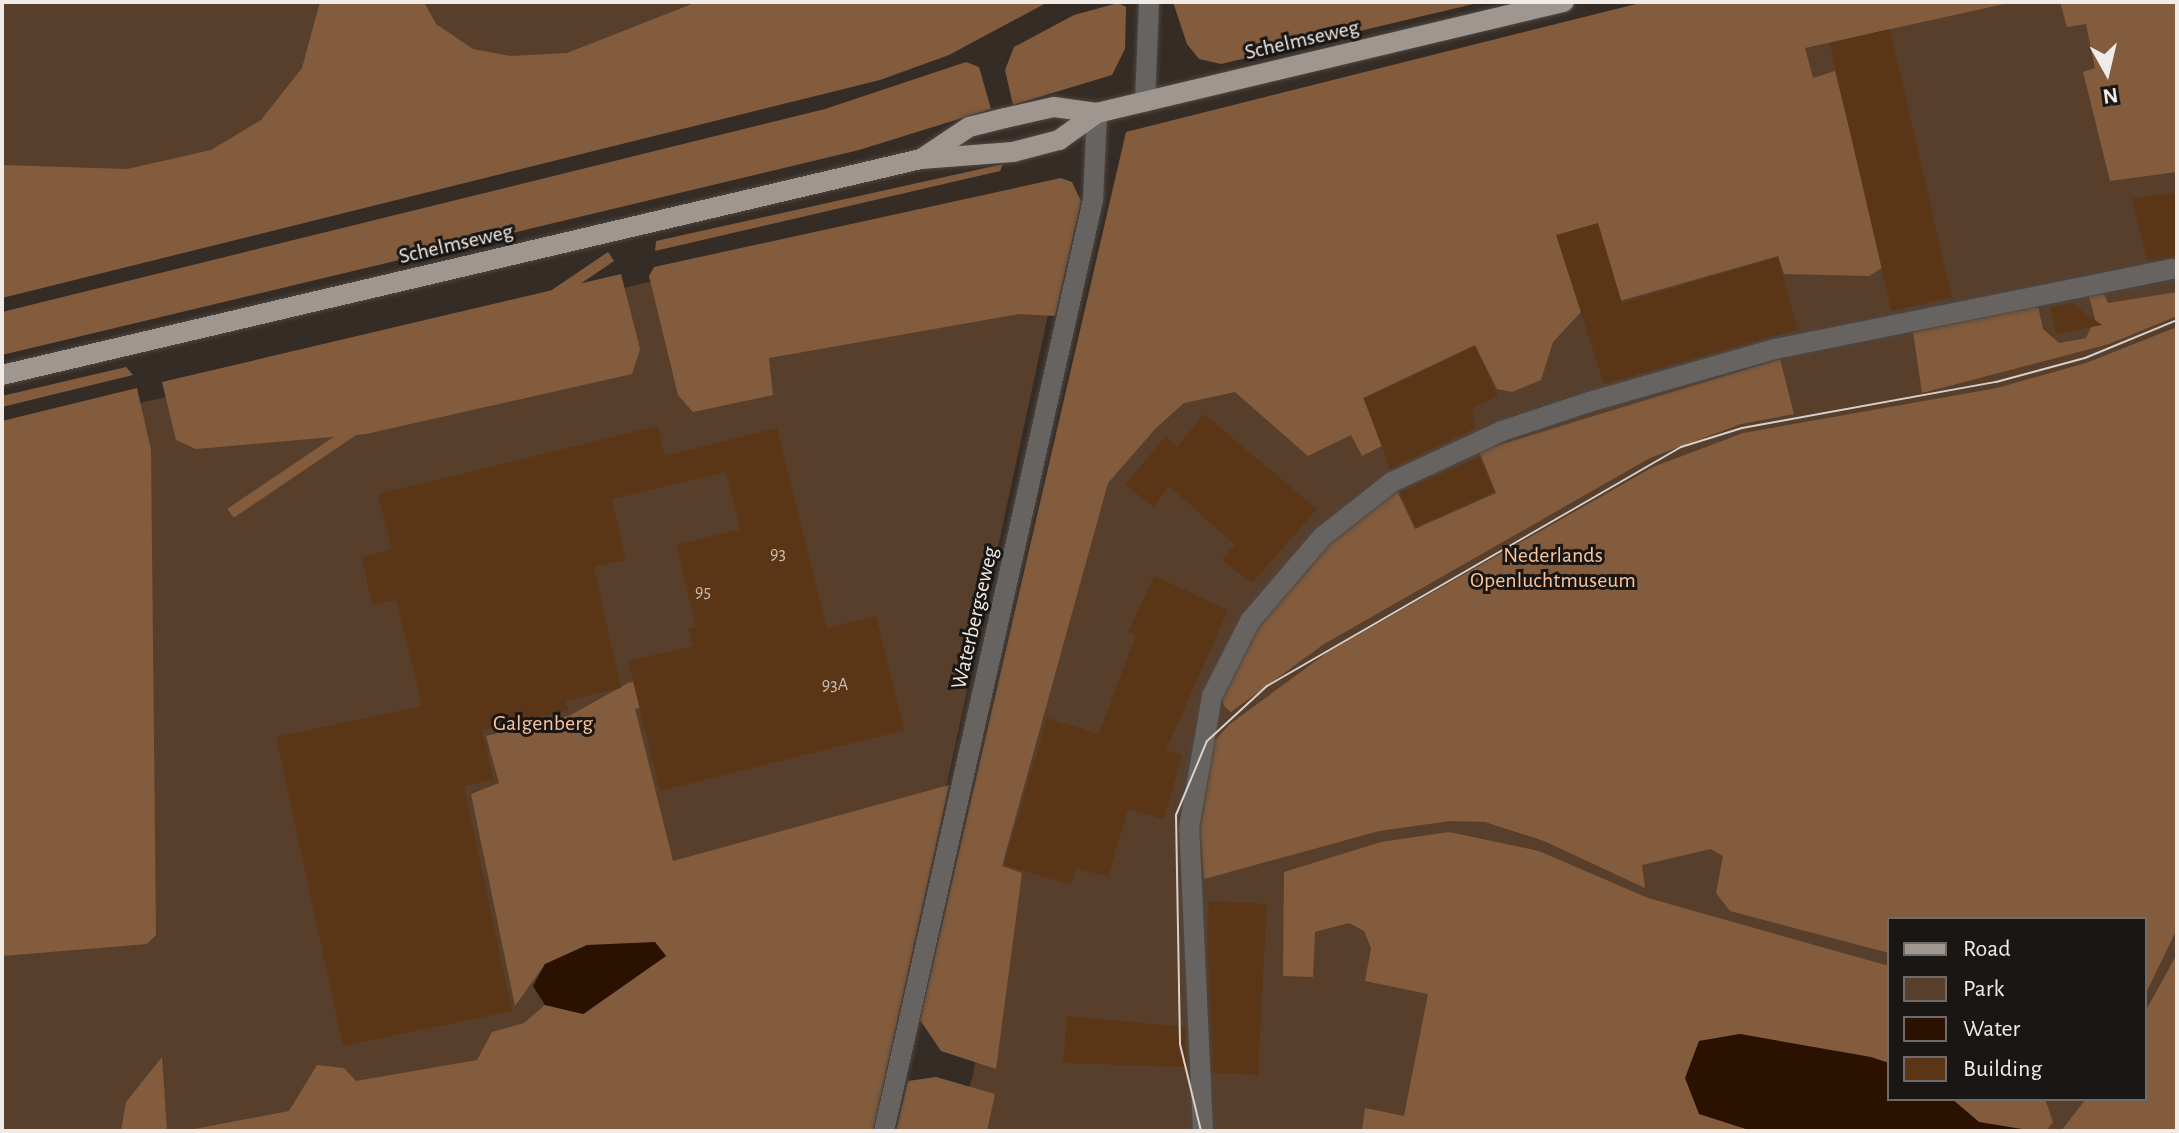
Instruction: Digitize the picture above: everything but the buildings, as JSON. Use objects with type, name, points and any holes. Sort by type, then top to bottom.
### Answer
[{"type":"main road","name":"Schelmseweg","points":[[921,159],[969,127],[1054,107],[1097,113],[1564,2]]},
{"type":"main road","name":"Schelmseweg","points":[[2,375],[921,159],[1013,152],[1059,140],[1097,113]]},
{"type":"street","points":[[1145,102],[1149,2]]},
{"type":"street","name":"Waterbergseweg","points":[[884,1131],[1093,200],[1097,113]]},
{"type":"street","points":[[1203,1131],[1189,828],[1212,696],[1250,621],[1322,537],[1392,482],[1502,431],[1589,402],[1775,349],[2172,269]]},
{"type":"green space","points":[[2,2],[791,2],[2,247]]},
{"type":"green space","points":[[320,2],[424,2],[436,24],[473,49],[510,56],[567,53],[697,2],[1048,2],[949,55],[880,80],[2,298],[2,165],[127,169],[211,150],[261,120],[302,68]]},
{"type":"green space","points":[[1173,2],[1482,2],[1221,64],[1199,59],[1187,44]]},
{"type":"green space","points":[[1644,2],[2013,2],[1805,48],[1813,78],[1835,71],[1883,267],[1869,276],[1784,274],[1778,256],[1581,312],[1553,342],[1541,380],[1512,392],[1497,389],[1475,345],[1363,398],[1384,445],[1362,456],[1351,435],[1308,456],[1235,392],[1184,403],[1156,428],[1108,483],[1002,866],[1022,873],[996,1069],[941,1051],[920,1020],[1126,132]]},
{"type":"green space","name":"Nederlands Openluchtmuseum","points":[[2013,2],[2177,2],[2177,1131],[922,1131],[967,1095],[973,1075],[976,1059],[946,1018],[1143,167]]},
{"type":"green space","points":[[2060,2],[2177,2],[2177,172],[2110,181],[2083,72],[2095,68],[2086,24],[2067,27]]},
{"type":"green space","points":[[1118,3],[1126,7],[1125,49],[1112,75],[1013,105],[1005,70],[1014,47],[1074,15]]},
{"type":"green space","points":[[966,62],[979,67],[991,109],[859,150],[2,355],[2,312],[825,109]]},
{"type":"green space","points":[[1003,164],[1000,171],[655,251],[656,241]]},
{"type":"green space","points":[[1061,178],[1072,182],[1081,201],[1055,316],[1019,314],[769,358],[773,395],[693,412],[678,395],[649,276],[654,267]]},
{"type":"green space","name":"Galgenberg","points":[[1036,190],[1070,213],[872,1131],[2,1131],[2,436]]},
{"type":"green space","points":[[608,252],[614,261],[234,518],[227,509]]},
{"type":"green space","points":[[621,274],[640,349],[632,374],[366,434],[196,449],[176,440],[162,382]]},
{"type":"green space","points":[[2177,292],[2177,316],[2109,344],[1922,393],[1913,332],[2038,306],[2043,329],[2059,343],[2086,338],[2095,319],[2089,296],[2104,294],[2108,303]]},
{"type":"green space","points":[[2177,327],[2177,929],[2147,991],[2147,917],[1887,917],[1887,952],[1730,911],[1716,893],[1723,856],[1711,849],[1642,865],[1645,888],[1544,841],[1485,822],[1450,821],[1379,831],[1204,879],[1200,829],[1214,741],[1230,724],[1328,652],[1653,467],[1743,433],[1997,388],[2086,363]]},
{"type":"green space","points":[[1780,359],[1794,414],[1741,424],[1650,458],[1324,644],[1231,712],[1224,706],[1221,697],[1258,625],[1329,544],[1396,489],[1415,529],[1496,493],[1479,451]]},
{"type":"green space","points":[[126,367],[133,375],[2,407],[2,396]]},
{"type":"green space","points":[[137,388],[151,450],[156,935],[147,944],[2,956],[2,421]]},
{"type":"green space","points":[[752,647],[756,674],[635,709],[673,861],[949,785],[873,1131],[184,1131],[289,1111],[317,1065],[344,1068],[356,1081],[477,1060],[492,1032],[524,1023],[545,1005],[584,1014],[666,956],[655,942],[545,964],[515,1006],[471,794],[499,783],[486,736],[569,716],[628,683]]},
{"type":"green space","points":[[1449,832],[1539,851],[1648,898],[1887,965],[1887,1063],[1740,1034],[1699,1041],[1739,1126],[1752,1131],[1362,1131],[1365,1108],[1404,1116],[1428,994],[1365,981],[1371,948],[1364,931],[1349,923],[1315,932],[1313,977],[1283,976],[1284,872],[1381,842]]},
{"type":"green space","points":[[2177,954],[2177,1131],[2061,1131],[2084,1101],[2147,1101],[2147,1008]]},
{"type":"green space","points":[[162,1057],[167,1131],[121,1131],[126,1102]]},
{"type":"green space","points":[[936,1077],[995,1094],[987,1131],[896,1131],[908,1081]]},
{"type":"green space","points":[[1954,1101],[2046,1101],[2053,1122],[2046,1131],[2000,1128],[1979,1122]]},
{"type":"water","points":[[655,942],[666,956],[583,1014],[545,1005],[533,986],[545,964],[587,945]]},
{"type":"water","points":[[1740,1034],[1871,1057],[1887,1062],[1887,1101],[1954,1101],[1979,1122],[2034,1131],[1752,1131],[1699,1114],[1685,1078],[1699,1041]]},
{"type":"tram line","points":[[1201,1131],[1180,1044],[1176,815],[1207,741],[1267,686],[1681,447],[1742,428],[1996,382],[2085,358],[2177,320]]}]
